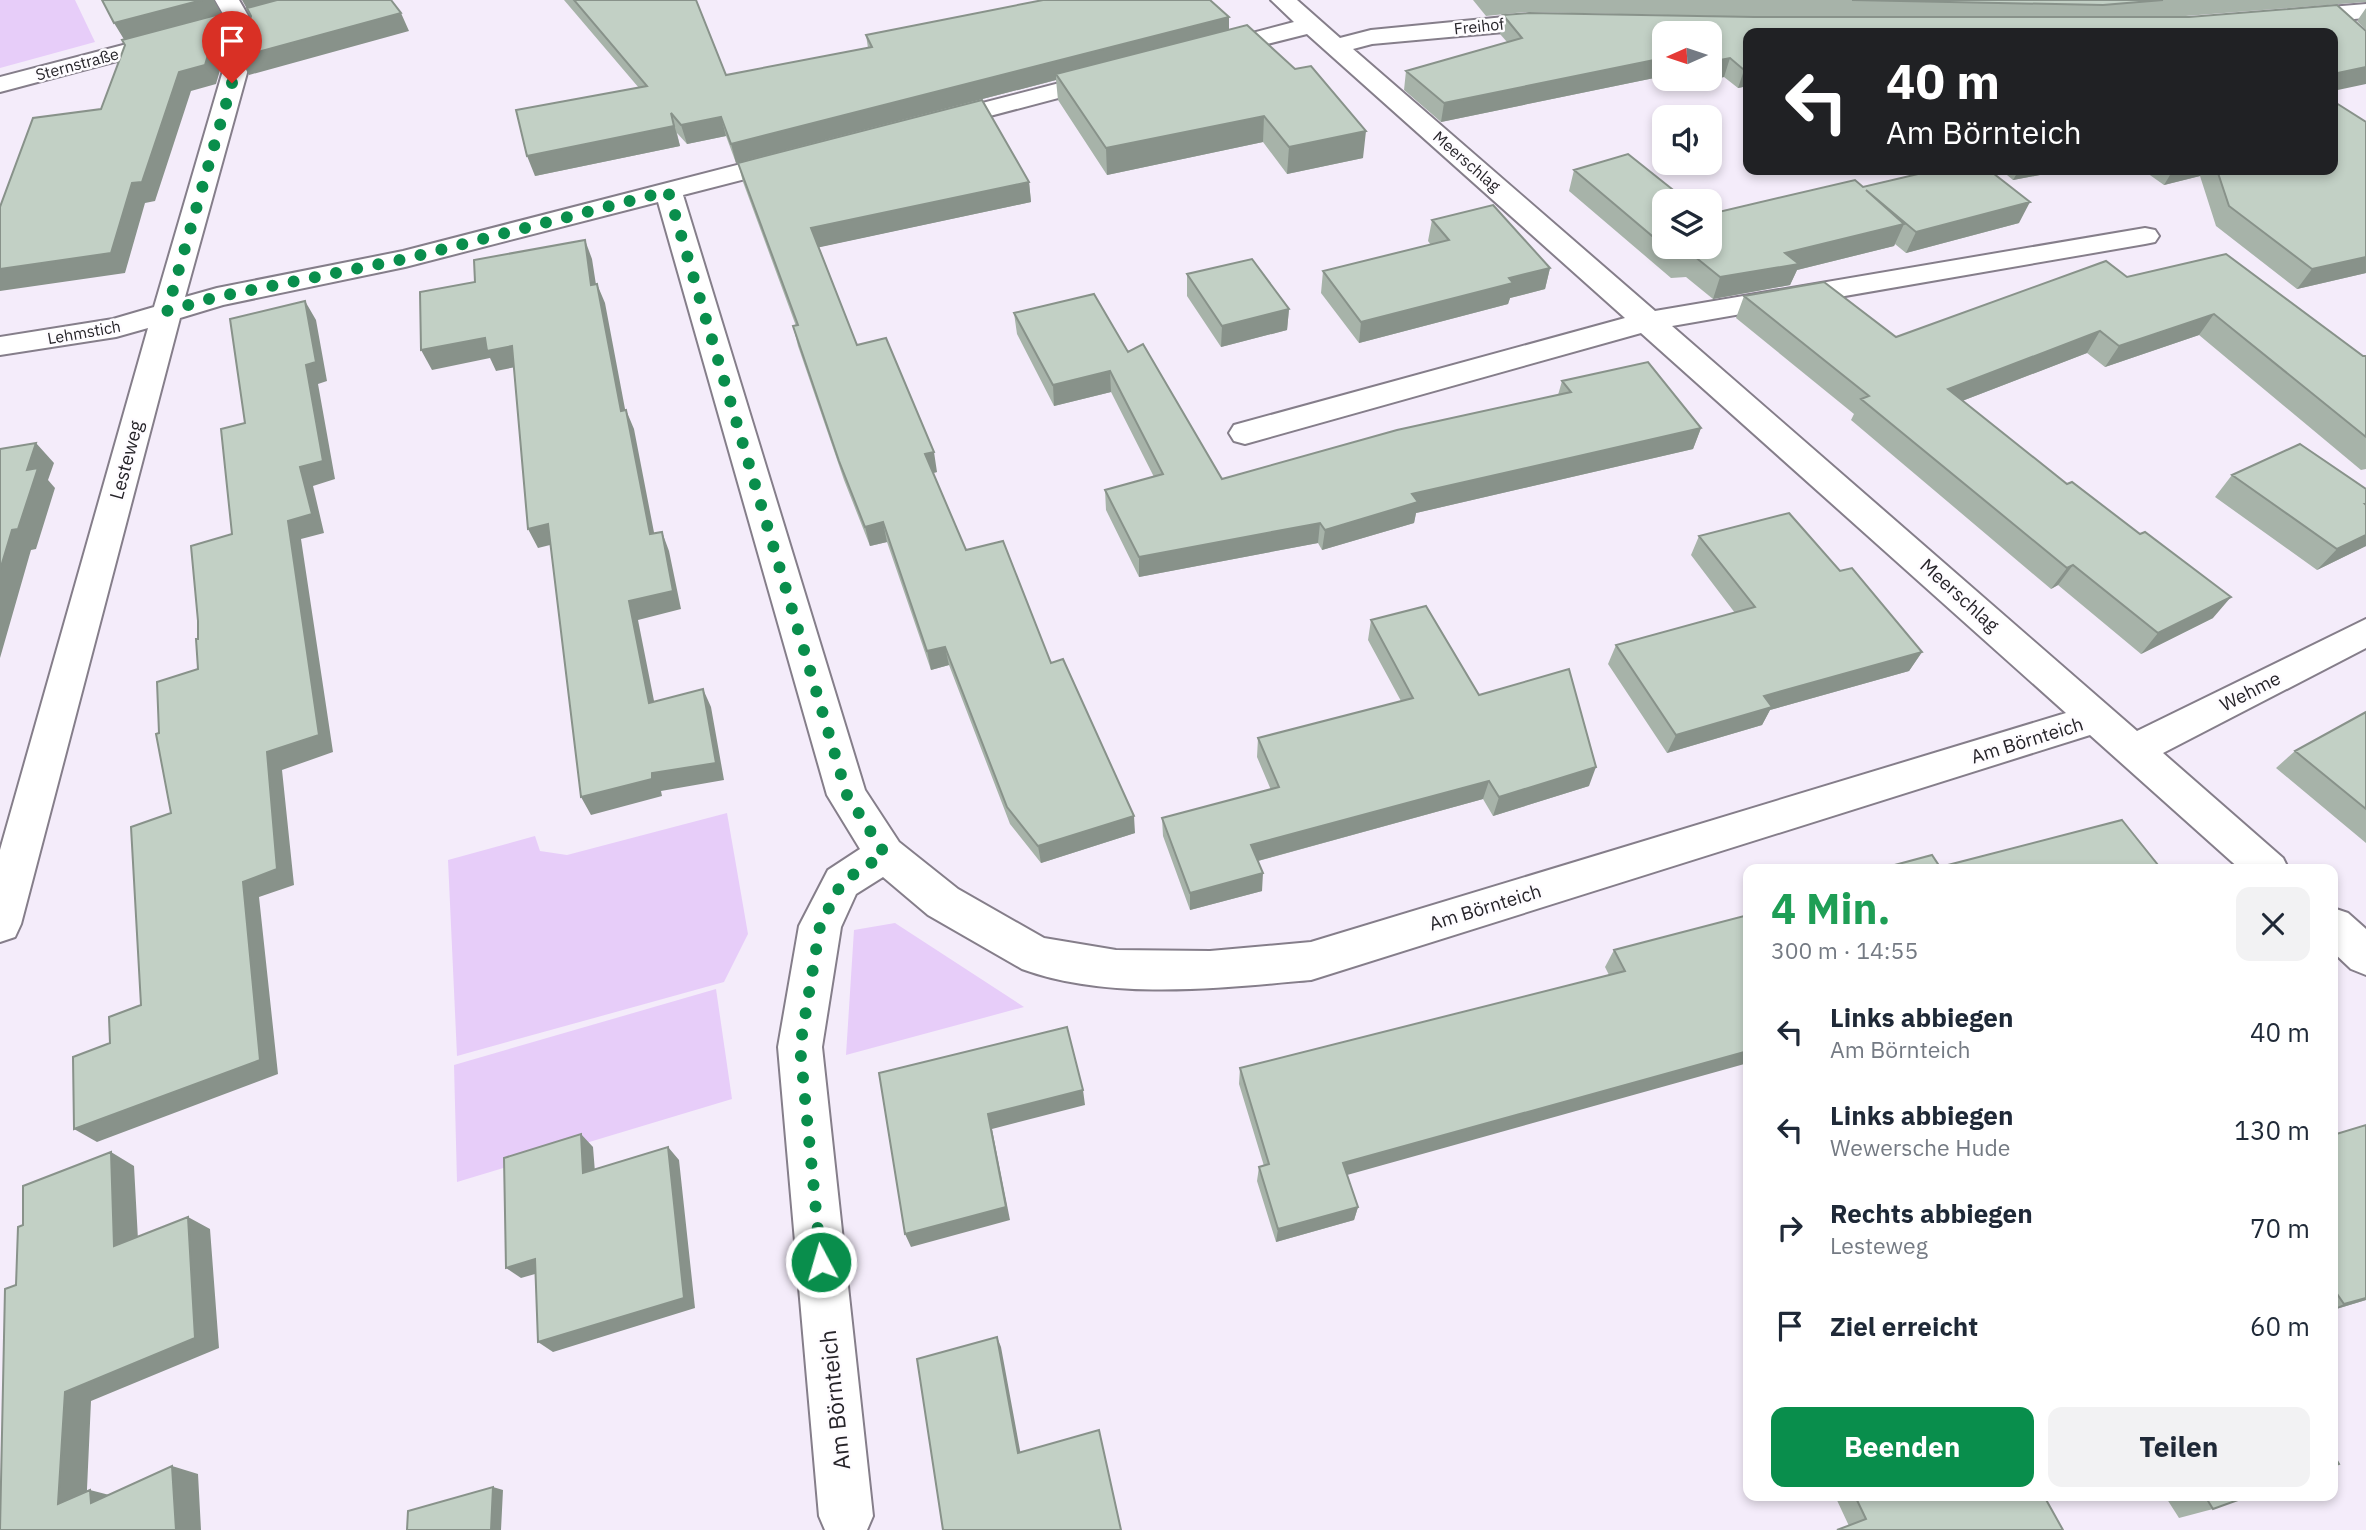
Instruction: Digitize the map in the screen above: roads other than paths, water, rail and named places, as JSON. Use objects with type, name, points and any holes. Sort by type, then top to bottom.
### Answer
[{"type":"street","name":"Meerschlag","points":[[1283,0],[1650,321],[2262,864]]},
{"type":"street","points":[[2266,19],[2366,11]]},
{"type":"street","points":[[2332,14],[2358,38]]},
{"type":"street","name":"Sternstraße","points":[[0,85],[230,19]]},
{"type":"street","name":"Lesteweg","points":[[0,924],[167,311],[246,33],[230,19]]},
{"type":"street","name":"Freihof","points":[[1336,46],[1371,37],[1512,23],[1580,22]]},
{"type":"street","points":[[1191,56],[1312,25]]},
{"type":"street","points":[[909,129],[1124,74]]},
{"type":"street","name":"Lehmstich","points":[[0,346],[116,328],[216,297],[405,259],[815,153]]},
{"type":"street","name":"Am Börnteich","points":[[668,191],[847,795],[885,854],[943,902],[1037,956],[1116,969],[1143,970],[1210,970],[1311,961],[2098,718]]},
{"type":"street","points":[[1245,433],[1650,321],[2146,236]]},
{"type":"street","name":"Wehme","points":[[2134,750],[2366,632]]},
{"type":"street","name":"Am Börnteich","points":[[846,1516],[800,1047],[820,926],[842,882],[885,854]]},
{"type":"street","points":[[2338,931],[2366,956]]}]
